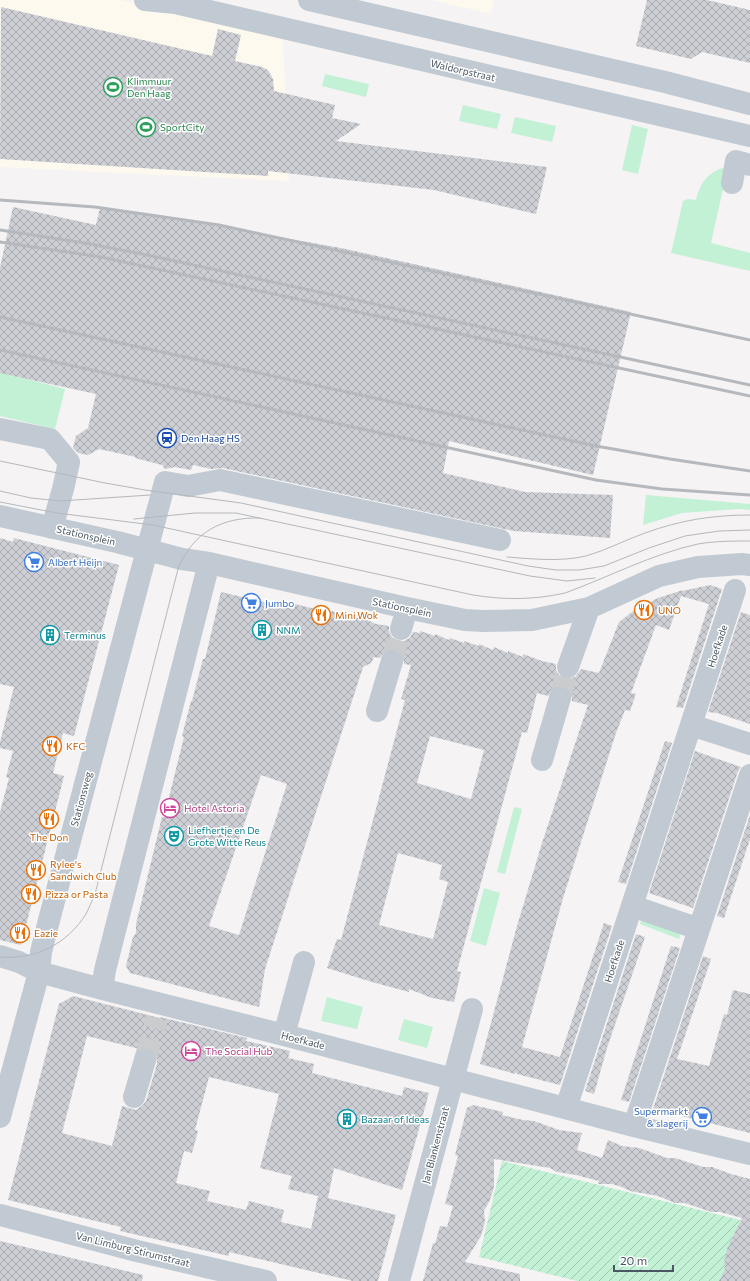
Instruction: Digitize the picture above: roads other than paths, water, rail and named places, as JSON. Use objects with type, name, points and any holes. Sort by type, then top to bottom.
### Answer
[{"type":"street","name":"Waldorpstraat","points":[[146,0],[173,1],[439,65],[750,136]]},
{"type":"street","points":[[309,0],[665,82],[750,104]]},
{"type":"street","points":[[732,183],[736,161],[750,165]]},
{"type":"street","name":"Stationsplein","points":[[0,429],[50,439],[69,462],[52,528]]},
{"type":"street","name":"Stationsweg","points":[[0,1117],[39,972],[41,952],[48,924],[146,549],[165,482],[188,486],[220,480],[500,540]]},
{"type":"street","name":"Stationsplein","points":[[0,516],[146,549],[182,559],[209,563],[465,620],[532,620],[589,608],[659,576],[698,567],[742,564],[750,565]]},
{"type":"street","points":[[102,989],[105,970],[209,563]]},
{"type":"street","name":"Hoefkade","points":[[566,1108],[735,590]]},
{"type":"street","points":[[401,629],[407,608]]},
{"type":"street","points":[[568,667],[589,608]]},
{"type":"street","points":[[377,711],[392,661]]},
{"type":"street","points":[[542,760],[560,698]]},
{"type":"street","points":[[692,725],[750,744]]},
{"type":"street","points":[[634,1126],[750,775]]},
{"type":"street","points":[[632,906],[699,929]]},
{"type":"street","name":"Hoefkade","points":[[0,956],[20,962],[39,972],[102,989],[157,1011],[284,1035],[634,1126],[750,1154]]},
{"type":"street","points":[[284,1035],[304,962]]},
{"type":"street","name":"Jan Blankenstraat","points":[[399,1281],[472,1009]]},
{"type":"street","points":[[134,1097],[145,1060]]},
{"type":"street","name":"Van Limburg Stirumstraat","points":[[0,1215],[137,1251],[266,1281]]},
{"type":"tunnel","points":[[392,661],[401,629]]},
{"type":"tunnel","points":[[560,698],[568,667]]},
{"type":"tunnel","points":[[145,1060],[157,1018]]},
{"type":"tram line","points":[[0,461],[145,490],[241,503],[528,566],[556,570],[579,570],[604,566],[649,548],[685,536],[719,531],[750,530]]},
{"type":"tram line","points":[[0,491],[31,498],[60,501],[150,495]]},
{"type":"tram line","points":[[0,502],[57,513],[153,525],[473,595],[496,598],[530,598],[565,593],[681,548],[717,542],[750,541]]},
{"type":"tram line","points":[[134,519],[195,513],[236,513],[530,576],[567,581],[595,578]]},
{"type":"tram line","points":[[507,557],[546,560],[576,558],[594,554],[658,528],[710,517],[750,515]]},
{"type":"tram line","points":[[0,957],[26,956],[49,948],[70,934],[86,914],[95,894],[178,569],[184,556],[192,545],[210,529],[233,520],[260,518]]},
{"type":"railway","points":[[0,200],[95,207],[219,225],[750,340]]},
{"type":"railway","points":[[0,230],[85,243],[152,256],[750,385]]},
{"type":"railway","points":[[0,242],[101,257],[750,396]]},
{"type":"railway","points":[[0,317],[596,446],[750,471]]},
{"type":"railway","points":[[0,350],[596,480],[662,489],[750,495]]},
{"type":"place","name":"Klimmuur Den Haag","points":[[113,87]]},
{"type":"place","name":"SportCity","points":[[146,127]]},
{"type":"place","name":"Den Haag HS","points":[[167,438]]},
{"type":"place","name":"Albert Heijn","points":[[34,562]]},
{"type":"place","name":"Jumbo","points":[[251,603]]},
{"type":"place","name":"UNO","points":[[644,610]]},
{"type":"place","name":"Mini Wok","points":[[321,615]]},
{"type":"place","name":"NNM","points":[[262,630]]},
{"type":"place","name":"Terminus","points":[[50,635]]},
{"type":"place","name":"KFC","points":[[52,746]]},
{"type":"place","name":"Hotel Astoria","points":[[170,808]]},
{"type":"place","name":"The Don","points":[[49,819]]},
{"type":"place","name":"Liefhertje en De Grote Witte Reus","points":[[174,836]]},
{"type":"place","name":"Rylee's Sandwich Club","points":[[36,870]]},
{"type":"place","name":"Pizza or Pasta","points":[[31,894]]},
{"type":"place","name":"Eazie","points":[[20,933]]},
{"type":"place","name":"The Social Hub","points":[[191,1051]]},
{"type":"place","name":"Supermarkt & slagerij","points":[[702,1117]]},
{"type":"place","name":"Bazaar of Ideas","points":[[347,1119]]}]
